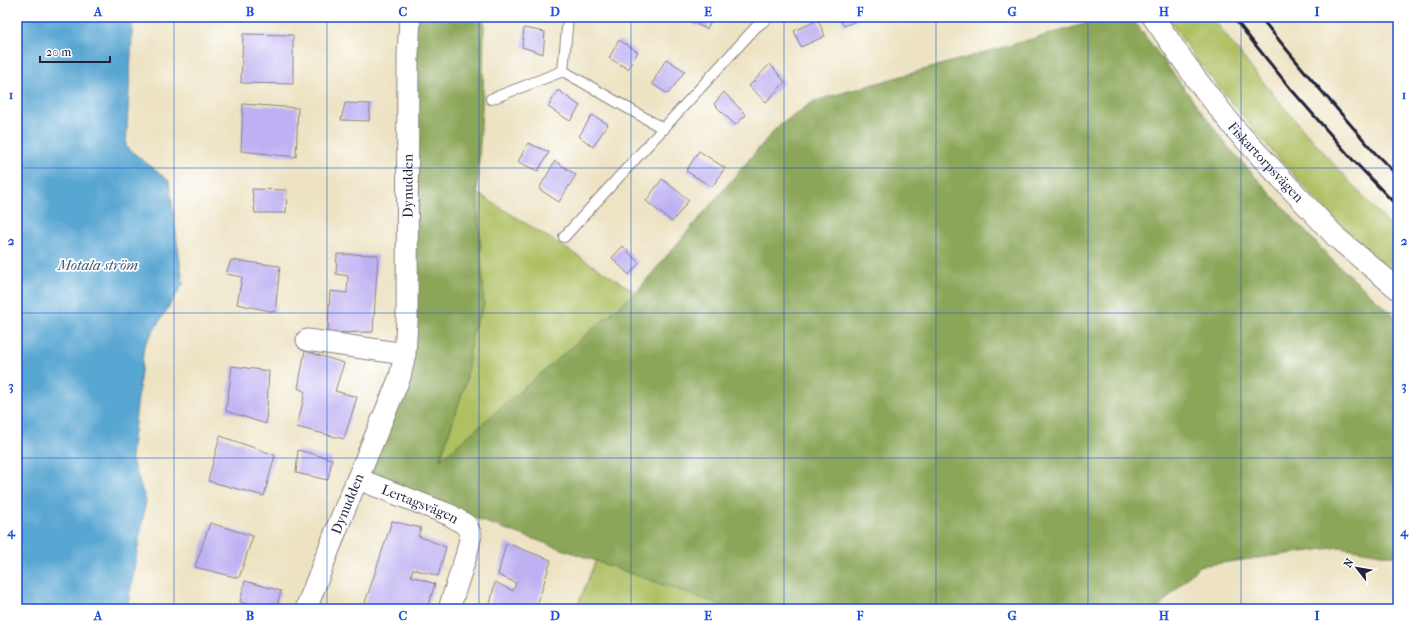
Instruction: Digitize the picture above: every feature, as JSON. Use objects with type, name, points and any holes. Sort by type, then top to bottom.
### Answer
[{"type":"street","name":"Dynudden","points":[[306,609],[341,518],[400,377],[405,354],[407,322],[408,55],[410,17]]},
{"type":"street","name":"Fiskartorpsvägen","points":[[1153,17],[1196,79],[1236,130],[1338,238],[1398,289]]},
{"type":"street","points":[[307,340],[405,354]]},
{"type":"street","name":"Lertagsvägen","points":[[358,479],[450,515],[466,525],[471,535],[449,609]]},
{"type":"lane","points":[[563,71],[568,17]]},
{"type":"lane","points":[[564,237],[756,27],[769,17]]},
{"type":"lane","points":[[491,99],[563,71]]},
{"type":"lane","points":[[563,71],[664,129]]},
{"type":"green space","points":[[412,17],[484,17],[483,92],[477,193],[484,305],[472,334],[466,382],[440,460],[636,292],[776,128],[814,101],[1109,17],[1131,17],[1228,147],[1329,257],[1398,319],[1398,557],[1340,547],[1199,566],[1158,609],[732,609],[363,479],[409,355]]},
{"type":"green space","points":[[1167,17],[1212,17],[1279,101],[1398,234],[1398,277],[1330,215],[1272,151],[1198,62]]},
{"type":"green space","points":[[477,193],[636,292],[440,461],[465,382],[472,334],[483,305]]},
{"type":"green space","points":[[596,560],[732,609],[576,609]]},
{"type":"water","name":"Motala ström","points":[[17,17],[133,17],[126,147],[169,181],[183,284],[144,346],[131,457],[146,501],[127,609],[17,609]]},
{"type":"building","points":[[688,17],[713,17],[707,29],[687,20]]},
{"type":"building","points":[[839,17],[865,17],[844,26]]},
{"type":"building","points":[[818,20],[825,36],[801,47],[794,31]]},
{"type":"building","points":[[524,28],[545,32],[543,54],[522,47]]},
{"type":"building","points":[[243,34],[293,35],[293,84],[241,83]]},
{"type":"building","points":[[619,40],[638,52],[628,69],[609,58]]},
{"type":"building","points":[[666,59],[685,71],[668,94],[652,84]]},
{"type":"building","points":[[770,64],[785,82],[766,102],[749,86]]},
{"type":"building","points":[[558,90],[580,106],[570,121],[548,107]]},
{"type":"building","points":[[724,92],[746,115],[735,125],[714,104]]},
{"type":"building","points":[[345,103],[370,104],[369,121],[341,120]]},
{"type":"building","points":[[243,104],[298,108],[296,157],[241,151]]},
{"type":"building","points":[[592,115],[608,124],[593,147],[579,136]]},
{"type":"building","points":[[528,143],[549,152],[538,171],[518,162]]},
{"type":"building","points":[[699,151],[725,168],[712,187],[686,171]]},
{"type":"building","points":[[555,161],[576,175],[559,202],[539,189]]},
{"type":"building","points":[[662,179],[689,200],[672,222],[646,201]]},
{"type":"building","points":[[252,189],[287,190],[286,213],[255,213]]},
{"type":"building","points":[[623,246],[639,263],[629,275],[612,258]]},
{"type":"building","points":[[337,254],[378,255],[373,332],[328,333],[330,291],[347,293],[348,276],[336,274]]},
{"type":"building","points":[[231,260],[280,266],[275,312],[237,304],[242,277],[226,274]]},
{"type":"building","points":[[305,351],[344,363],[335,391],[357,397],[344,439],[297,427],[305,392],[298,388]]},
{"type":"building","points":[[232,366],[269,371],[266,424],[226,411]]},
{"type":"building","points":[[220,436],[275,455],[264,496],[208,481]]},
{"type":"building","points":[[298,450],[332,459],[328,480],[296,473]]},
{"type":"building","points":[[392,521],[421,528],[418,536],[446,547],[438,576],[413,569],[411,576],[435,584],[427,609],[408,609],[400,606],[399,609],[363,609]]},
{"type":"building","points":[[210,523],[253,536],[239,578],[195,567]]},
{"type":"building","points":[[506,543],[551,560],[536,609],[489,609],[495,582],[513,591],[516,583],[498,575]]},
{"type":"building","points":[[245,581],[281,591],[276,609],[263,609],[240,602]]},
{"type":"railway","points":[[1233,17],[1290,88],[1352,159],[1398,207]]},
{"type":"railway","points":[[1260,17],[1375,153],[1398,176]]}]
